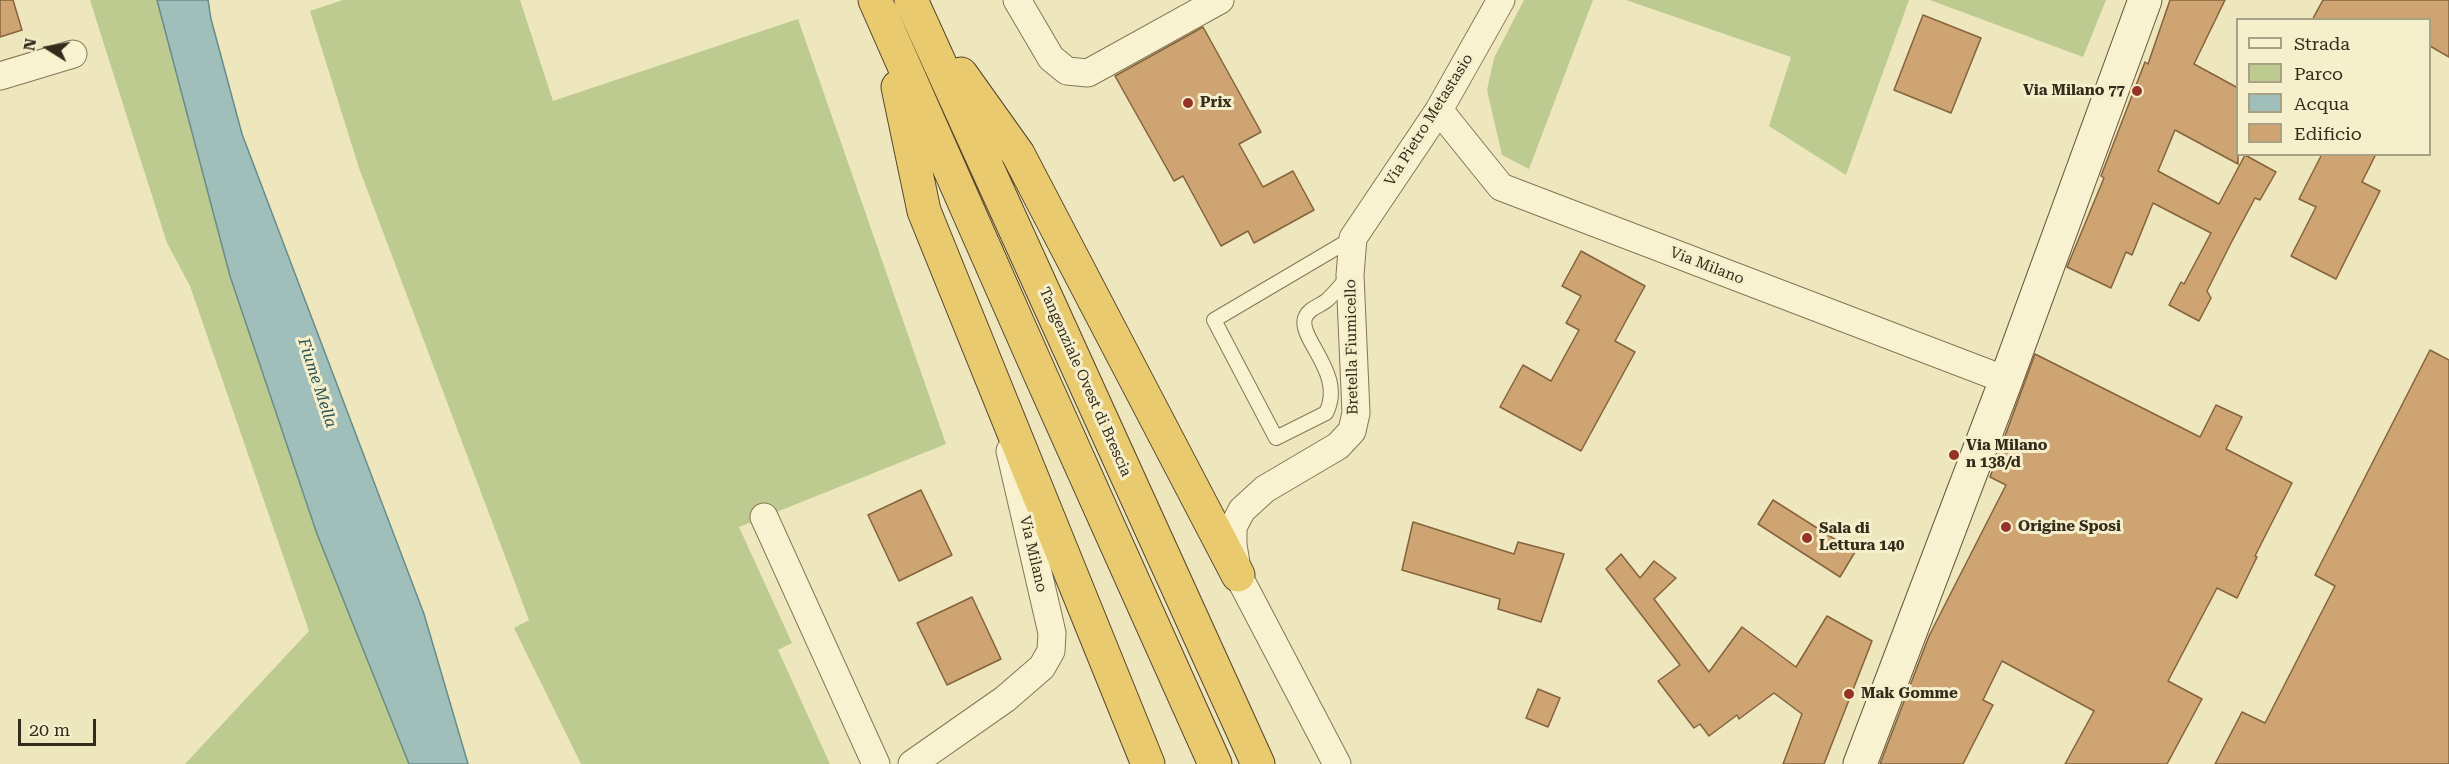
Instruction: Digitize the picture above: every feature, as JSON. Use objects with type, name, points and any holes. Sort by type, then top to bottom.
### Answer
[{"type":"highway","points":[[914,7],[1018,153],[1238,575]]},
{"type":"highway","name":"Tangenziale Ovest di Brescia","points":[[914,7],[1258,764]]},
{"type":"highway","points":[[880,10],[924,211],[1148,764]]},
{"type":"highway","points":[[880,10],[1045,387],[1215,764]]},
{"type":"main road","points":[[1860,764],[2006,380],[2145,0]]},
{"type":"street","points":[[1017,0],[1051,58],[1067,71],[1088,73],[1220,0]]},
{"type":"street","name":"Via Pietro Metastasio","points":[[1353,238],[1439,110],[1501,0]]},
{"type":"street","points":[[0,76],[73,54]]},
{"type":"street","name":"Via Milano","points":[[1439,110],[1501,187],[2006,380]]},
{"type":"street","name":"Bretella Fiumicello","points":[[1238,575],[1233,545],[1233,527],[1242,510],[1265,489],[1338,446],[1352,432],[1356,413],[1350,274],[1353,238]]},
{"type":"street","name":"Via Milano","points":[[912,764],[1005,699],[1042,667],[1051,651],[1052,633],[996,391]]},
{"type":"street","points":[[764,517],[876,764]]},
{"type":"street","points":[[1238,575],[1336,764]]},
{"type":"lane","points":[[1350,274],[1325,302],[1311,309],[1305,317],[1303,326],[1328,376],[1332,391],[1330,405],[1326,413],[1276,438],[1214,320],[1353,238]]},
{"type":"green space","points":[[90,0],[157,0],[230,276],[317,534],[409,764],[185,764],[309,631],[190,286],[167,243]]},
{"type":"green space","points":[[343,0],[520,0],[553,101],[798,19],[946,444],[739,527],[792,643],[778,650],[830,764],[581,764],[514,628],[529,620],[359,168],[310,11]]},
{"type":"green space","points":[[1524,0],[1593,0],[1529,169],[1502,155],[1487,90],[1494,58]]},
{"type":"green space","points":[[1626,0],[1909,0],[1846,175],[1769,126],[1791,57]]},
{"type":"green space","points":[[1930,0],[2106,0],[2083,57]]},
{"type":"water","name":"Fiume Mella","points":[[157,0],[208,0],[242,134],[424,614],[468,764],[409,764],[317,534],[230,276]]},
{"type":"building","points":[[0,0],[13,0],[22,30],[0,37]]},
{"type":"building","points":[[2170,0],[2225,0],[2194,64],[2236,87],[2238,164],[2175,130],[2158,171],[2219,204],[2244,156],[2276,172],[2260,200],[2255,198],[2231,243],[2207,291],[2211,298],[2199,321],[2169,305],[2181,282],[2184,284],[2211,233],[2153,203],[2132,255],[2126,252],[2111,288],[2067,267],[2104,178],[2101,176],[2145,62],[2148,64]]},
{"type":"building","points":[[2323,0],[2449,0],[2449,57],[2431,47],[2431,18],[2313,18]]},
{"type":"building","points":[[1923,15],[1981,38],[1951,113],[1894,90]]},
{"type":"building","name":"Prix","points":[[1203,27],[1261,132],[1239,144],[1263,187],[1293,171],[1314,210],[1254,243],[1248,231],[1221,246],[1183,176],[1174,181],[1115,76]]},
{"type":"building","points":[[2321,156],[2375,156],[2362,182],[2380,191],[2336,279],[2291,256],[2316,207],[2299,199]]},
{"type":"building","points":[[1581,251],[1645,286],[1615,341],[1635,352],[1581,451],[1500,407],[1523,365],[1551,381],[1579,330],[1566,323],[1581,296],[1562,286]]},
{"type":"building","points":[[2430,350],[2449,360],[2449,764],[2215,764],[2242,712],[2265,723],[2335,586],[2315,575]]},
{"type":"building","points":[[2035,354],[2200,437],[2216,405],[2242,417],[2226,449],[2292,483],[2255,556],[2257,557],[2237,598],[2217,588],[2168,681],[2202,699],[2167,764],[2065,764],[2094,711],[2002,661],[1983,700],[1993,705],[1963,764],[1880,764],[1929,636],[2006,485],[1990,477]]},
{"type":"building","points":[[921,490],[952,555],[899,581],[868,515]]},
{"type":"building","name":"Sala di Lettura 140","points":[[1773,500],[1855,552],[1840,577],[1758,524]]},
{"type":"building","points":[[1413,522],[1514,554],[1518,542],[1564,554],[1541,622],[1498,609],[1500,599],[1402,570]]},
{"type":"building","points":[[1621,554],[1640,578],[1654,561],[1676,578],[1654,599],[1709,672],[1742,627],[1796,667],[1827,616],[1872,641],[1824,764],[1783,764],[1802,714],[1774,693],[1739,719],[1737,715],[1709,736],[1700,724],[1694,728],[1658,681],[1680,665],[1606,569]]},
{"type":"building","points":[[972,597],[1001,659],[947,685],[917,623]]},
{"type":"building","points":[[1538,689],[1560,698],[1548,727],[1526,718]]},
{"type":"place","name":"Via Milano 77","points":[[2137,91]]},
{"type":"place","name":"Prix","points":[[1188,103]]},
{"type":"place","name":"Via Milano n 138/d","points":[[1954,455]]},
{"type":"place","name":"Origine Sposi","points":[[2006,527]]},
{"type":"place","name":"Sala di Lettura 140","points":[[1807,538]]},
{"type":"place","name":"Mak Gomme","points":[[1849,694]]}]
